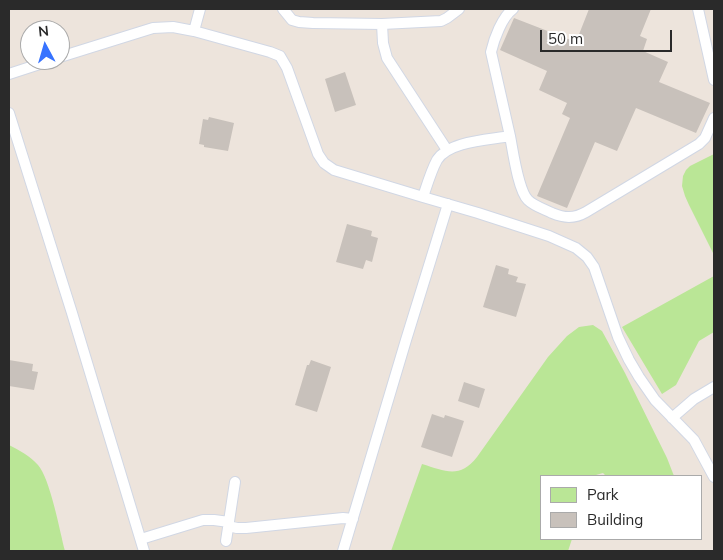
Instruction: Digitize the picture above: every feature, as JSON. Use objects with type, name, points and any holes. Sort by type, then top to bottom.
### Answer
[{"type":"lane","points":[[194,31],[200,9]]},
{"type":"lane","points":[[283,9],[290,18],[299,22],[382,24],[441,21],[459,9]]},
{"type":"lane","points":[[513,9],[506,16],[491,52],[520,184],[527,199],[537,206],[556,215],[571,218],[586,212],[700,144],[714,118]]},
{"type":"lane","points":[[698,9],[714,80]]},
{"type":"lane","points":[[382,24],[383,43],[387,58],[447,150]]},
{"type":"lane","points":[[70,54],[153,28],[173,27],[270,52],[280,56],[286,65],[318,154],[326,166],[342,173],[500,219],[555,238],[576,248],[587,257],[597,274],[618,337],[639,377],[650,393],[694,440],[714,477]]},
{"type":"lane","points":[[9,74],[21,70]]},
{"type":"lane","points":[[9,113],[144,551]]},
{"type":"lane","points":[[423,196],[435,164],[447,150],[462,144],[510,136]]},
{"type":"lane","points":[[343,551],[448,204]]},
{"type":"lane","points":[[672,418],[694,399],[714,387]]},
{"type":"lane","points":[[226,541],[236,482]]},
{"type":"lane","points":[[141,540],[203,520],[214,520],[237,528],[246,528],[343,518],[353,519]]},
{"type":"green space","points":[[714,154],[714,255],[689,205],[682,186],[683,176],[690,166]]},
{"type":"green space","points":[[714,276],[714,332],[699,341],[676,385],[662,394],[622,327]]},
{"type":"green space","points":[[593,325],[602,331],[625,373],[674,475],[605,475],[603,473],[596,475],[540,475],[540,540],[572,540],[568,551],[391,551],[422,464],[445,471],[458,471],[471,464],[548,357],[567,336],[579,327]]},
{"type":"green space","points":[[9,445],[32,459],[38,465],[47,481],[65,551],[9,551]]},
{"type":"building","points":[[589,9],[651,9],[640,36],[647,39],[643,51],[668,62],[659,82],[710,103],[696,133],[636,108],[617,151],[595,142],[567,208],[537,196],[570,118],[562,114],[567,103],[539,90],[547,71],[500,50],[514,18],[576,42]]},
{"type":"building","points":[[345,72],[356,105],[335,112],[325,79]]},
{"type":"building","points":[[209,117],[234,123],[228,151],[204,147],[204,145],[199,144],[203,119],[208,120]]},
{"type":"building","points":[[347,224],[372,231],[371,236],[378,238],[372,262],[366,260],[363,269],[336,262]]},
{"type":"building","points":[[496,265],[509,269],[508,274],[518,277],[516,282],[526,284],[516,317],[483,307]]},
{"type":"building","points":[[9,360],[33,364],[32,371],[38,372],[34,390],[9,386]]},
{"type":"building","points":[[311,360],[331,367],[317,412],[295,405],[307,365],[309,365]]},
{"type":"building","points":[[464,382],[485,389],[479,408],[458,401]]},
{"type":"building","points":[[432,414],[444,418],[445,415],[464,421],[452,457],[421,447]]}]
